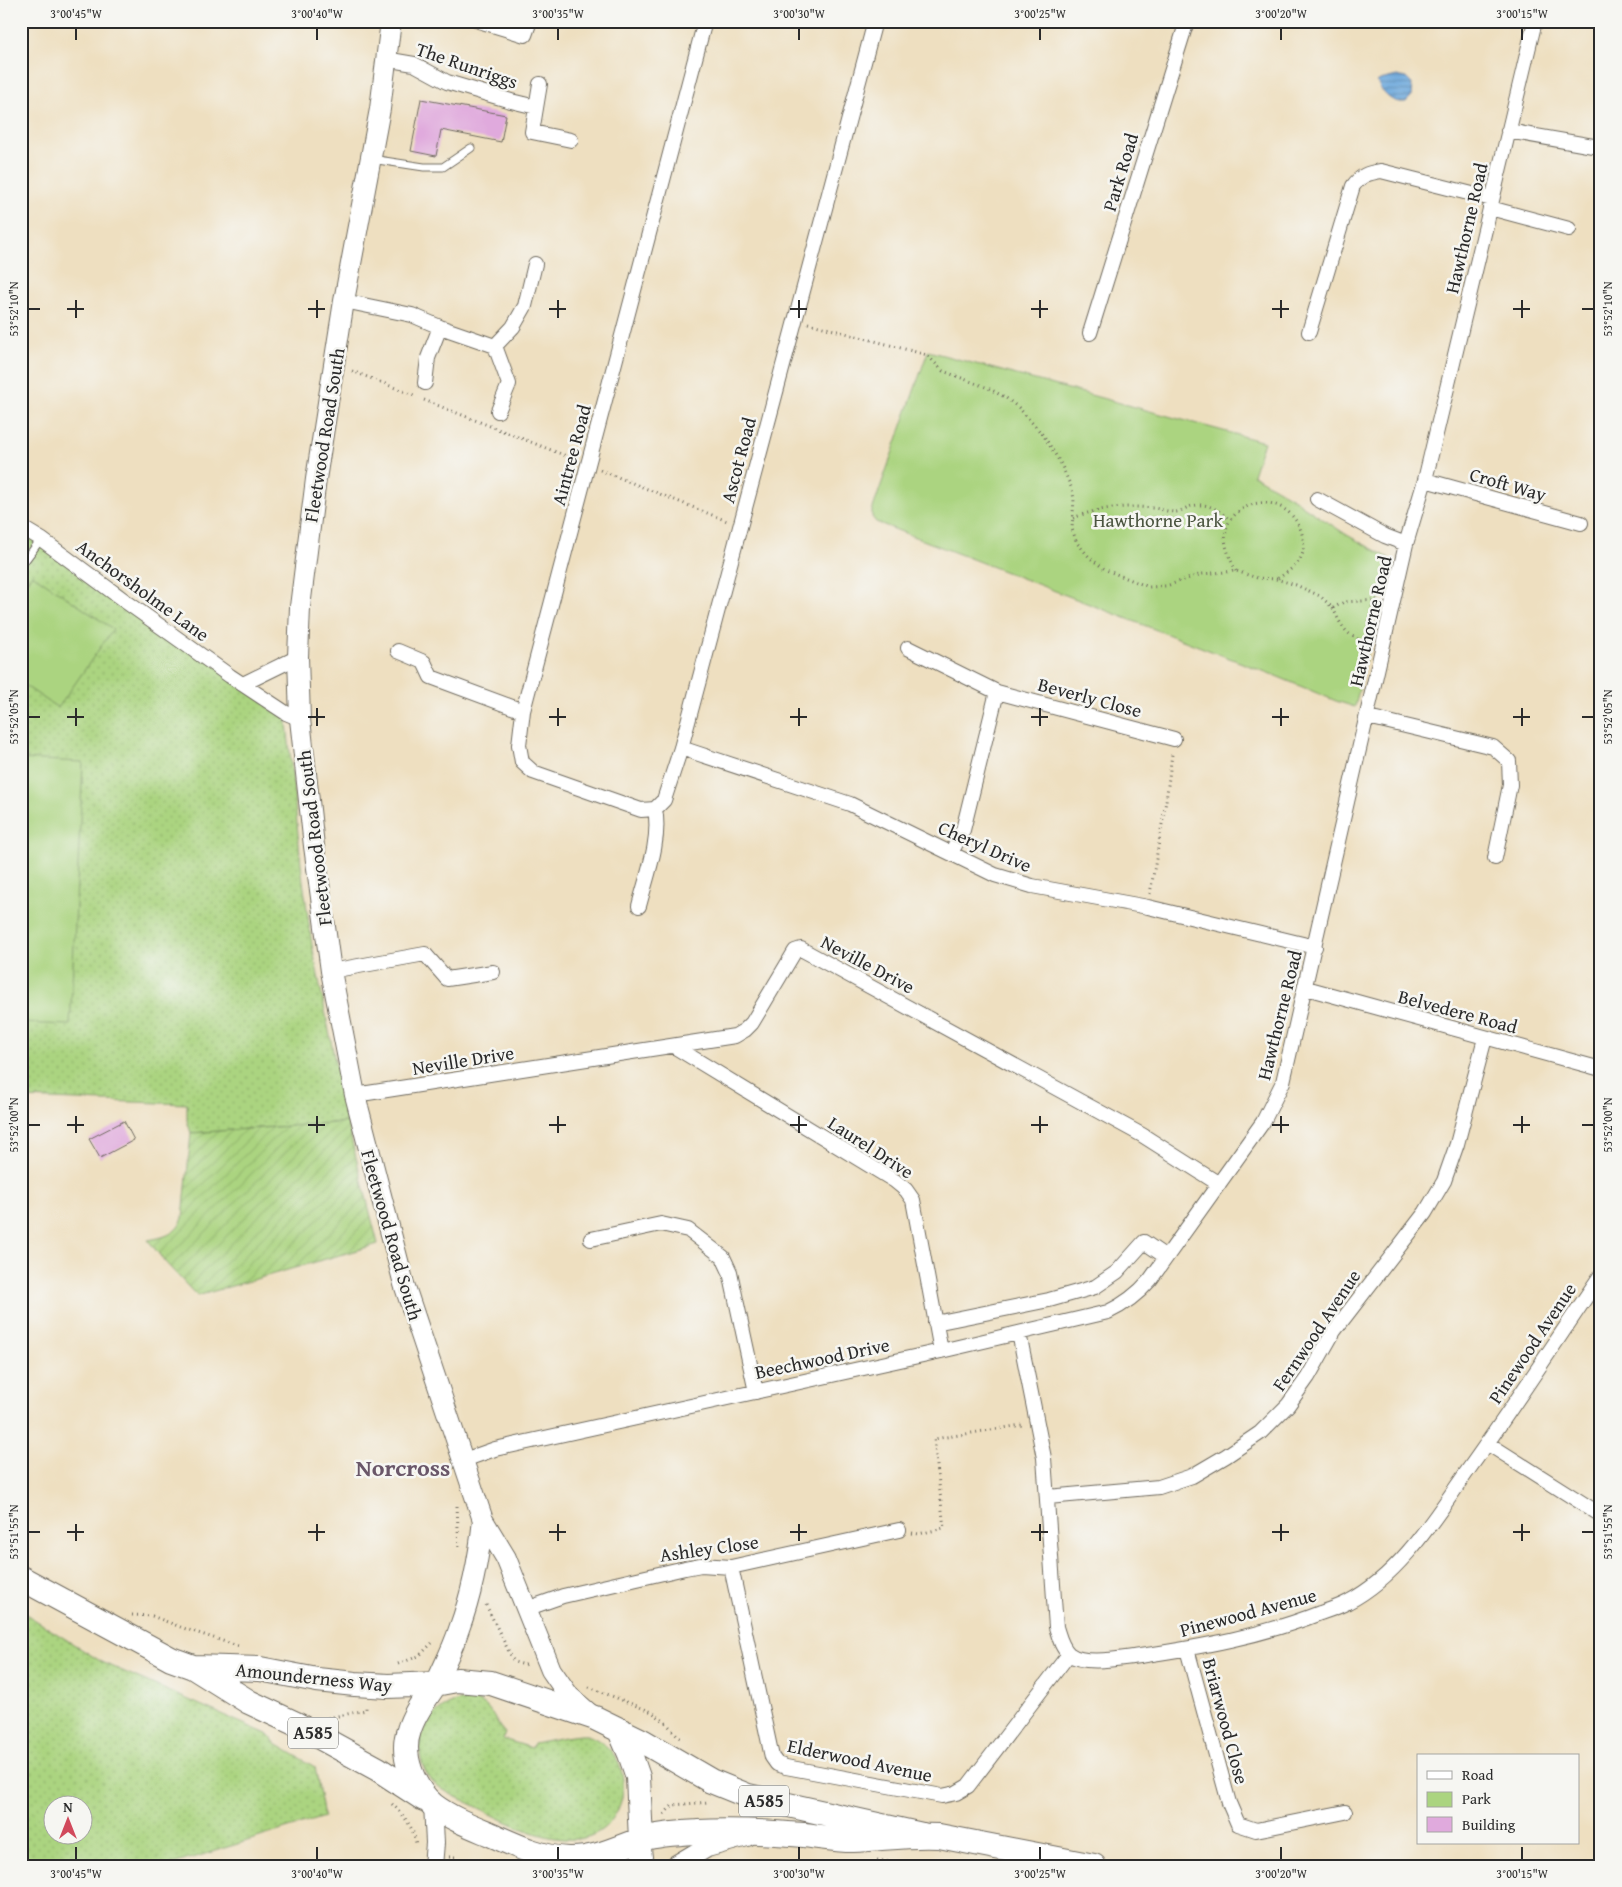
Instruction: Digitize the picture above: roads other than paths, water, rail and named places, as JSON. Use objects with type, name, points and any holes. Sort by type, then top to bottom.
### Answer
[{"type":"highway","name":"Amounderness Way","points":[[21,1578],[155,1651],[193,1667],[249,1702],[316,1735],[378,1769],[432,1804]]},
{"type":"highway","name":"Amounderness Way","points":[[193,1667],[260,1669],[317,1680],[367,1685],[388,1686],[436,1683]]},
{"type":"highway","name":"A585","points":[[922,1835],[852,1840],[759,1833],[698,1832],[641,1840],[570,1862],[521,1847],[462,1821],[432,1804],[419,1789],[412,1775],[406,1751],[408,1730],[436,1683],[469,1680],[492,1683],[595,1718],[666,1754],[712,1781],[748,1796],[922,1835],[958,1839],[1094,1866]]},
{"type":"highway","points":[[620,1731],[638,1777],[641,1840]]},
{"type":"main road","name":"Fleetwood Road South","points":[[391,21],[380,109],[344,301],[308,535],[300,607],[298,657],[300,719],[321,903],[331,971],[354,1095],[404,1284],[484,1520],[506,1558],[544,1657],[555,1677],[569,1696],[595,1718]]},
{"type":"main road","name":"Fleetwood Road South","points":[[436,1683],[459,1631],[479,1557],[484,1520]]},
{"type":"main road","points":[[675,1866],[707,1847],[759,1833]]},
{"type":"main road","points":[[641,1840],[643,1866]]},
{"type":"street","points":[[479,21],[526,35],[530,21]]},
{"type":"street","name":"Aintree Road","points":[[655,809],[641,810],[533,772],[522,762],[519,745],[523,711],[705,21]]},
{"type":"street","name":"Ascot Road","points":[[655,809],[664,800],[681,748],[875,21]]},
{"type":"street","name":"Park Road","points":[[1090,333],[1187,21]]},
{"type":"street","name":"Hawthorne Road","points":[[1200,1210],[1263,1122],[1283,1082],[1316,946],[1406,544],[1425,480],[1535,21]]},
{"type":"street","name":"The Runriggs","points":[[385,59],[414,64],[447,82],[536,107]]},
{"type":"street","name":"The Runriggs","points":[[540,84],[532,132],[571,140]]},
{"type":"street","points":[[1508,131],[1593,146]]},
{"type":"street","points":[[1309,332],[1354,186],[1358,178],[1368,173],[1381,171],[1569,229]]},
{"type":"street","points":[[495,346],[513,327],[525,306],[535,264]]},
{"type":"street","points":[[344,301],[412,315],[495,346]]},
{"type":"street","points":[[425,384],[428,358],[440,327]]},
{"type":"street","points":[[495,346],[509,384],[498,411]]},
{"type":"street","name":"Croft Way","points":[[1425,480],[1581,524]]},
{"type":"street","points":[[1316,499],[1385,536],[1406,544]]},
{"type":"street","name":"Anchorsholme Lane","points":[[21,527],[41,539],[243,684],[286,713],[300,719]]},
{"type":"street","name":"Beverly Close","points":[[908,648],[997,692],[1174,739]]},
{"type":"street","points":[[398,651],[424,662],[431,677],[523,711]]},
{"type":"street","points":[[243,684],[298,657]]},
{"type":"street","points":[[951,853],[963,830],[997,692]]},
{"type":"street","points":[[1368,717],[1493,748],[1509,761],[1510,785],[1494,858]]},
{"type":"street","name":"Cheryl Drive","points":[[681,748],[850,804],[995,875],[1032,886],[1148,907],[1316,946]]},
{"type":"street","points":[[639,906],[656,836],[658,821],[655,809]]},
{"type":"street","name":"Neville Drive","points":[[354,1095],[720,1040],[735,1036],[752,1023],[795,951],[801,950],[879,990],[1142,1135],[1219,1184]]},
{"type":"street","points":[[331,971],[425,954],[447,979],[492,972]]},
{"type":"street","name":"Belvedere Road","points":[[1306,988],[1601,1069]]},
{"type":"street","name":"Fernwood Avenue","points":[[1048,1497],[1159,1487],[1192,1476],[1260,1433],[1288,1405],[1308,1377],[1334,1331],[1425,1213],[1444,1181],[1457,1144],[1485,1038]]},
{"type":"street","name":"Laurel Drive","points":[[674,1047],[895,1181],[906,1190],[913,1200],[941,1351]]},
{"type":"street","name":"Beechwood Drive","points":[[464,1460],[495,1449],[1019,1334],[1108,1312],[1125,1304],[1138,1294],[1200,1210]]},
{"type":"street","points":[[590,1239],[661,1224],[688,1230],[723,1257],[730,1272],[756,1392]]},
{"type":"street","points":[[935,1323],[1049,1300],[1095,1287],[1117,1272],[1144,1242],[1166,1256]]},
{"type":"street","name":"Pinewood Avenue","points":[[1069,1654],[1084,1659],[1105,1661],[1187,1649],[1258,1633],[1299,1621],[1348,1602],[1376,1584],[1418,1542],[1601,1274]]},
{"type":"street","points":[[1019,1334],[1044,1458],[1056,1627],[1060,1641],[1069,1654]]},
{"type":"street","points":[[1487,1443],[1601,1515]]},
{"type":"street","name":"Ashley Close","points":[[526,1608],[564,1596],[685,1568],[701,1565],[731,1567],[899,1530]]},
{"type":"street","name":"Elderwood Avenue","points":[[731,1567],[772,1757],[777,1764],[786,1767],[942,1796],[956,1793],[968,1786],[1069,1654]]},
{"type":"street","name":"Briarwood Close","points":[[1187,1649],[1229,1803],[1238,1824],[1256,1830],[1345,1812]]},
{"type":"street","points":[[432,1804],[435,1843],[434,1866]]},
{"type":"lane","points":[[371,159],[424,167],[443,167],[471,148]]},
{"type":"lane","points":[[21,566],[41,539]]},
{"type":"water","points":[[1397,76],[1406,78],[1412,84],[1411,97],[1406,102],[1392,100],[1377,82]]},
{"type":"district","name":"Norcross","points":[[403,1468]]},
{"type":"park label","name":"Hawthorne Park","points":[[1158,520]]}]
